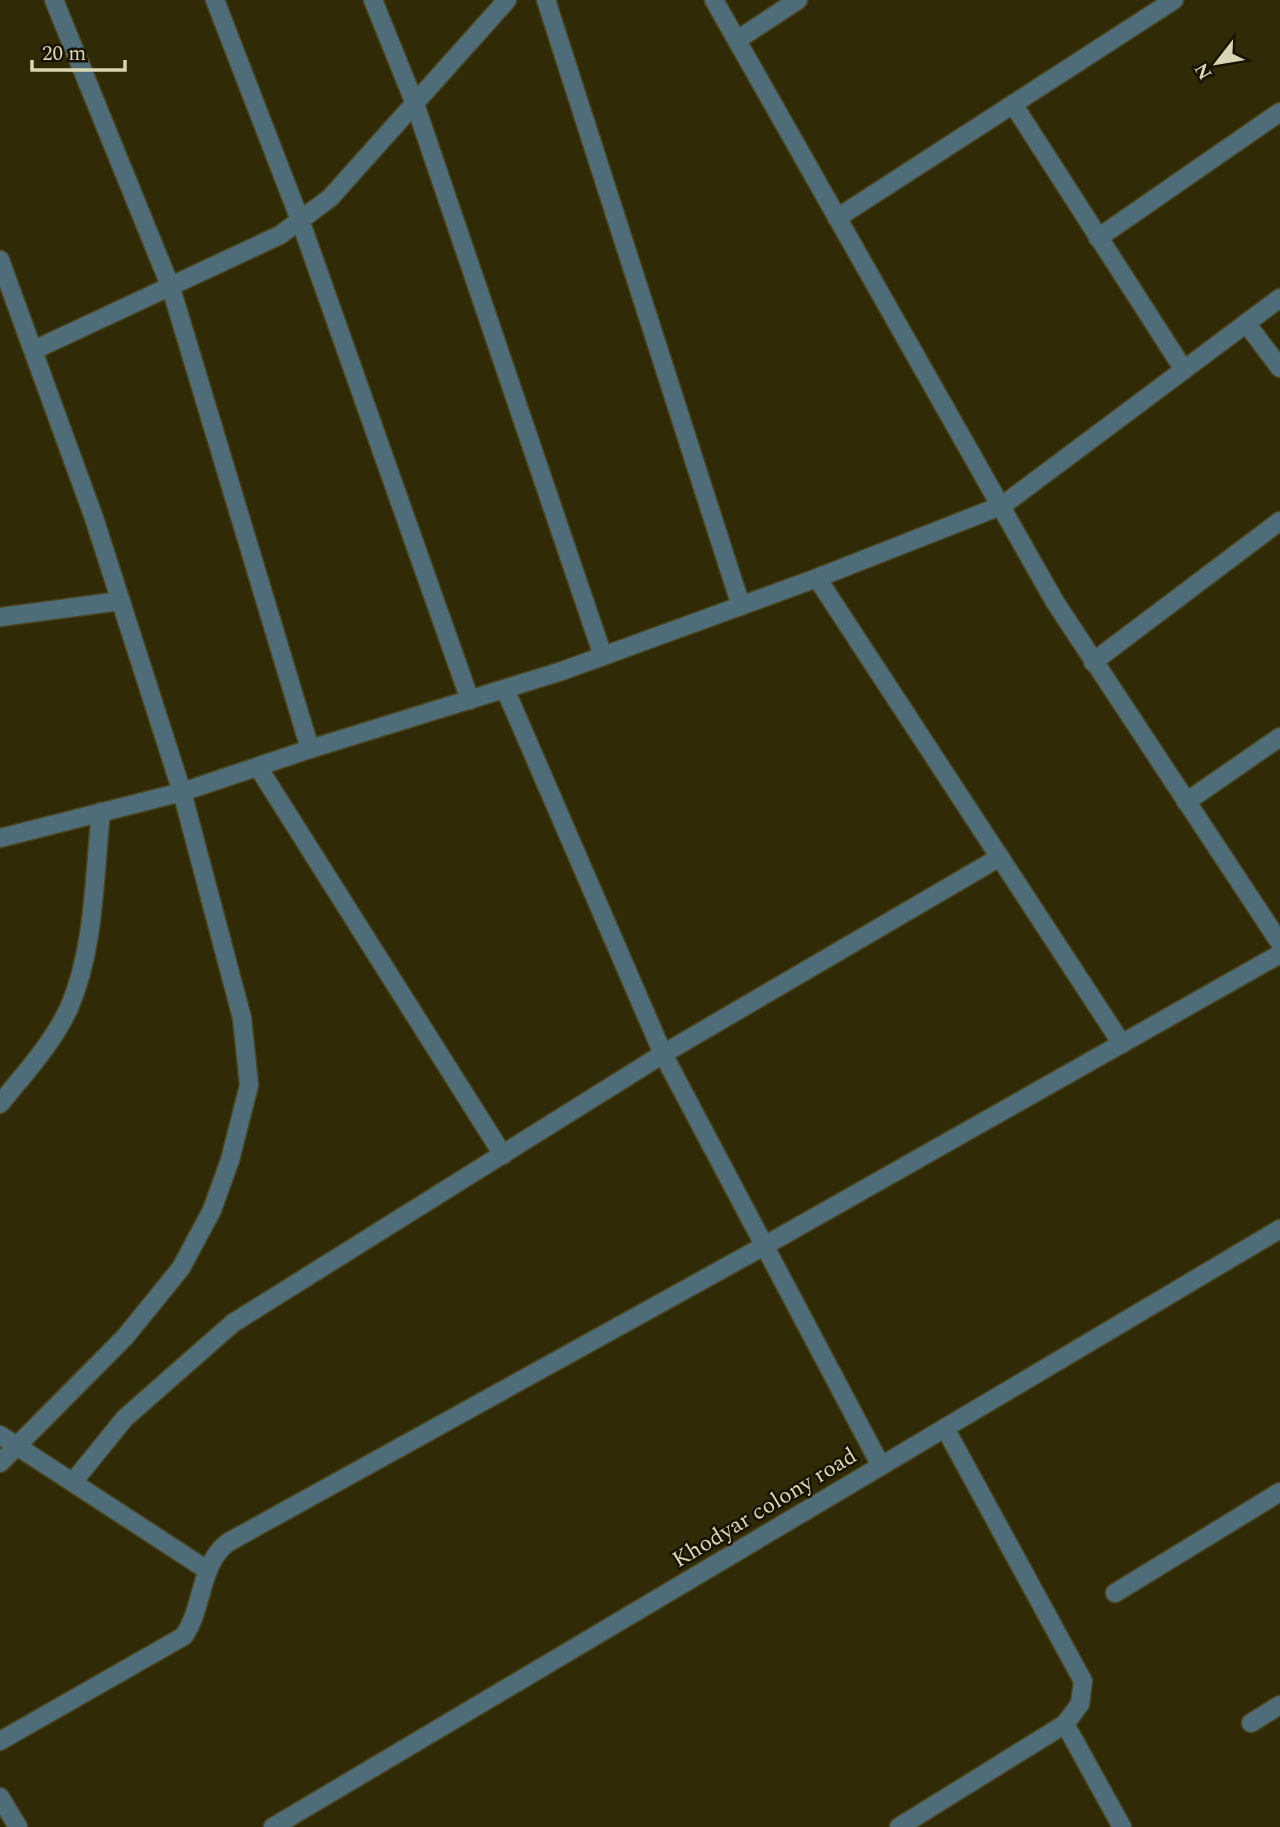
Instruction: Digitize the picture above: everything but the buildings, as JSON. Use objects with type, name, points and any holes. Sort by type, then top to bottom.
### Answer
[{"type":"street","points":[[54,0],[171,289],[310,749]]},
{"type":"street","points":[[215,0],[300,220],[470,700]]},
{"type":"street","points":[[373,0],[415,104],[603,656]]},
{"type":"street","points":[[34,350],[171,289],[280,235],[330,198],[507,0]]},
{"type":"street","points":[[546,0],[741,606]]},
{"type":"street","points":[[714,0],[1003,505],[1055,602],[1280,943]]},
{"type":"street","points":[[737,40],[798,0]]},
{"type":"street","points":[[837,218],[1174,0]]},
{"type":"street","points":[[1013,104],[1184,370]]},
{"type":"street","points":[[1098,238],[1280,112]]},
{"type":"street","points":[[0,260],[34,350],[120,601],[182,792],[242,1018],[249,1085],[230,1160],[212,1210],[180,1268],[125,1337],[0,1463]]},
{"type":"street","points":[[0,838],[182,792],[310,749],[505,690],[817,578],[1003,505],[1280,298]]},
{"type":"street","points":[[1246,323],[1280,368]]},
{"type":"street","points":[[1093,662],[1280,521]]},
{"type":"street","points":[[817,578],[1122,1044]]},
{"type":"street","points":[[0,617],[120,601]]},
{"type":"street","points":[[505,690],[663,1054],[880,1466]]},
{"type":"street","points":[[1186,802],[1280,737]]},
{"type":"street","points":[[258,767],[503,1155]]},
{"type":"street","points":[[0,1104],[40,1055],[69,1009],[83,966],[101,812]]},
{"type":"street","points":[[73,1482],[125,1418],[233,1324],[663,1054],[1000,857]]},
{"type":"street","points":[[0,1741],[184,1636],[194,1621],[207,1570],[215,1553],[227,1543],[764,1246],[1280,954]]},
{"type":"street","name":"Khodyar colony road","points":[[273,1827],[1280,1229]]},
{"type":"street","points":[[899,1827],[1065,1724],[1080,1704],[1083,1681],[945,1428]]},
{"type":"street","points":[[0,1435],[207,1570]]},
{"type":"street","points":[[1115,1593],[1280,1492]]},
{"type":"street","points":[[1251,1723],[1280,1705]]},
{"type":"street","points":[[1065,1724],[1122,1827]]},
{"type":"street","points":[[0,1797],[18,1827]]}]
